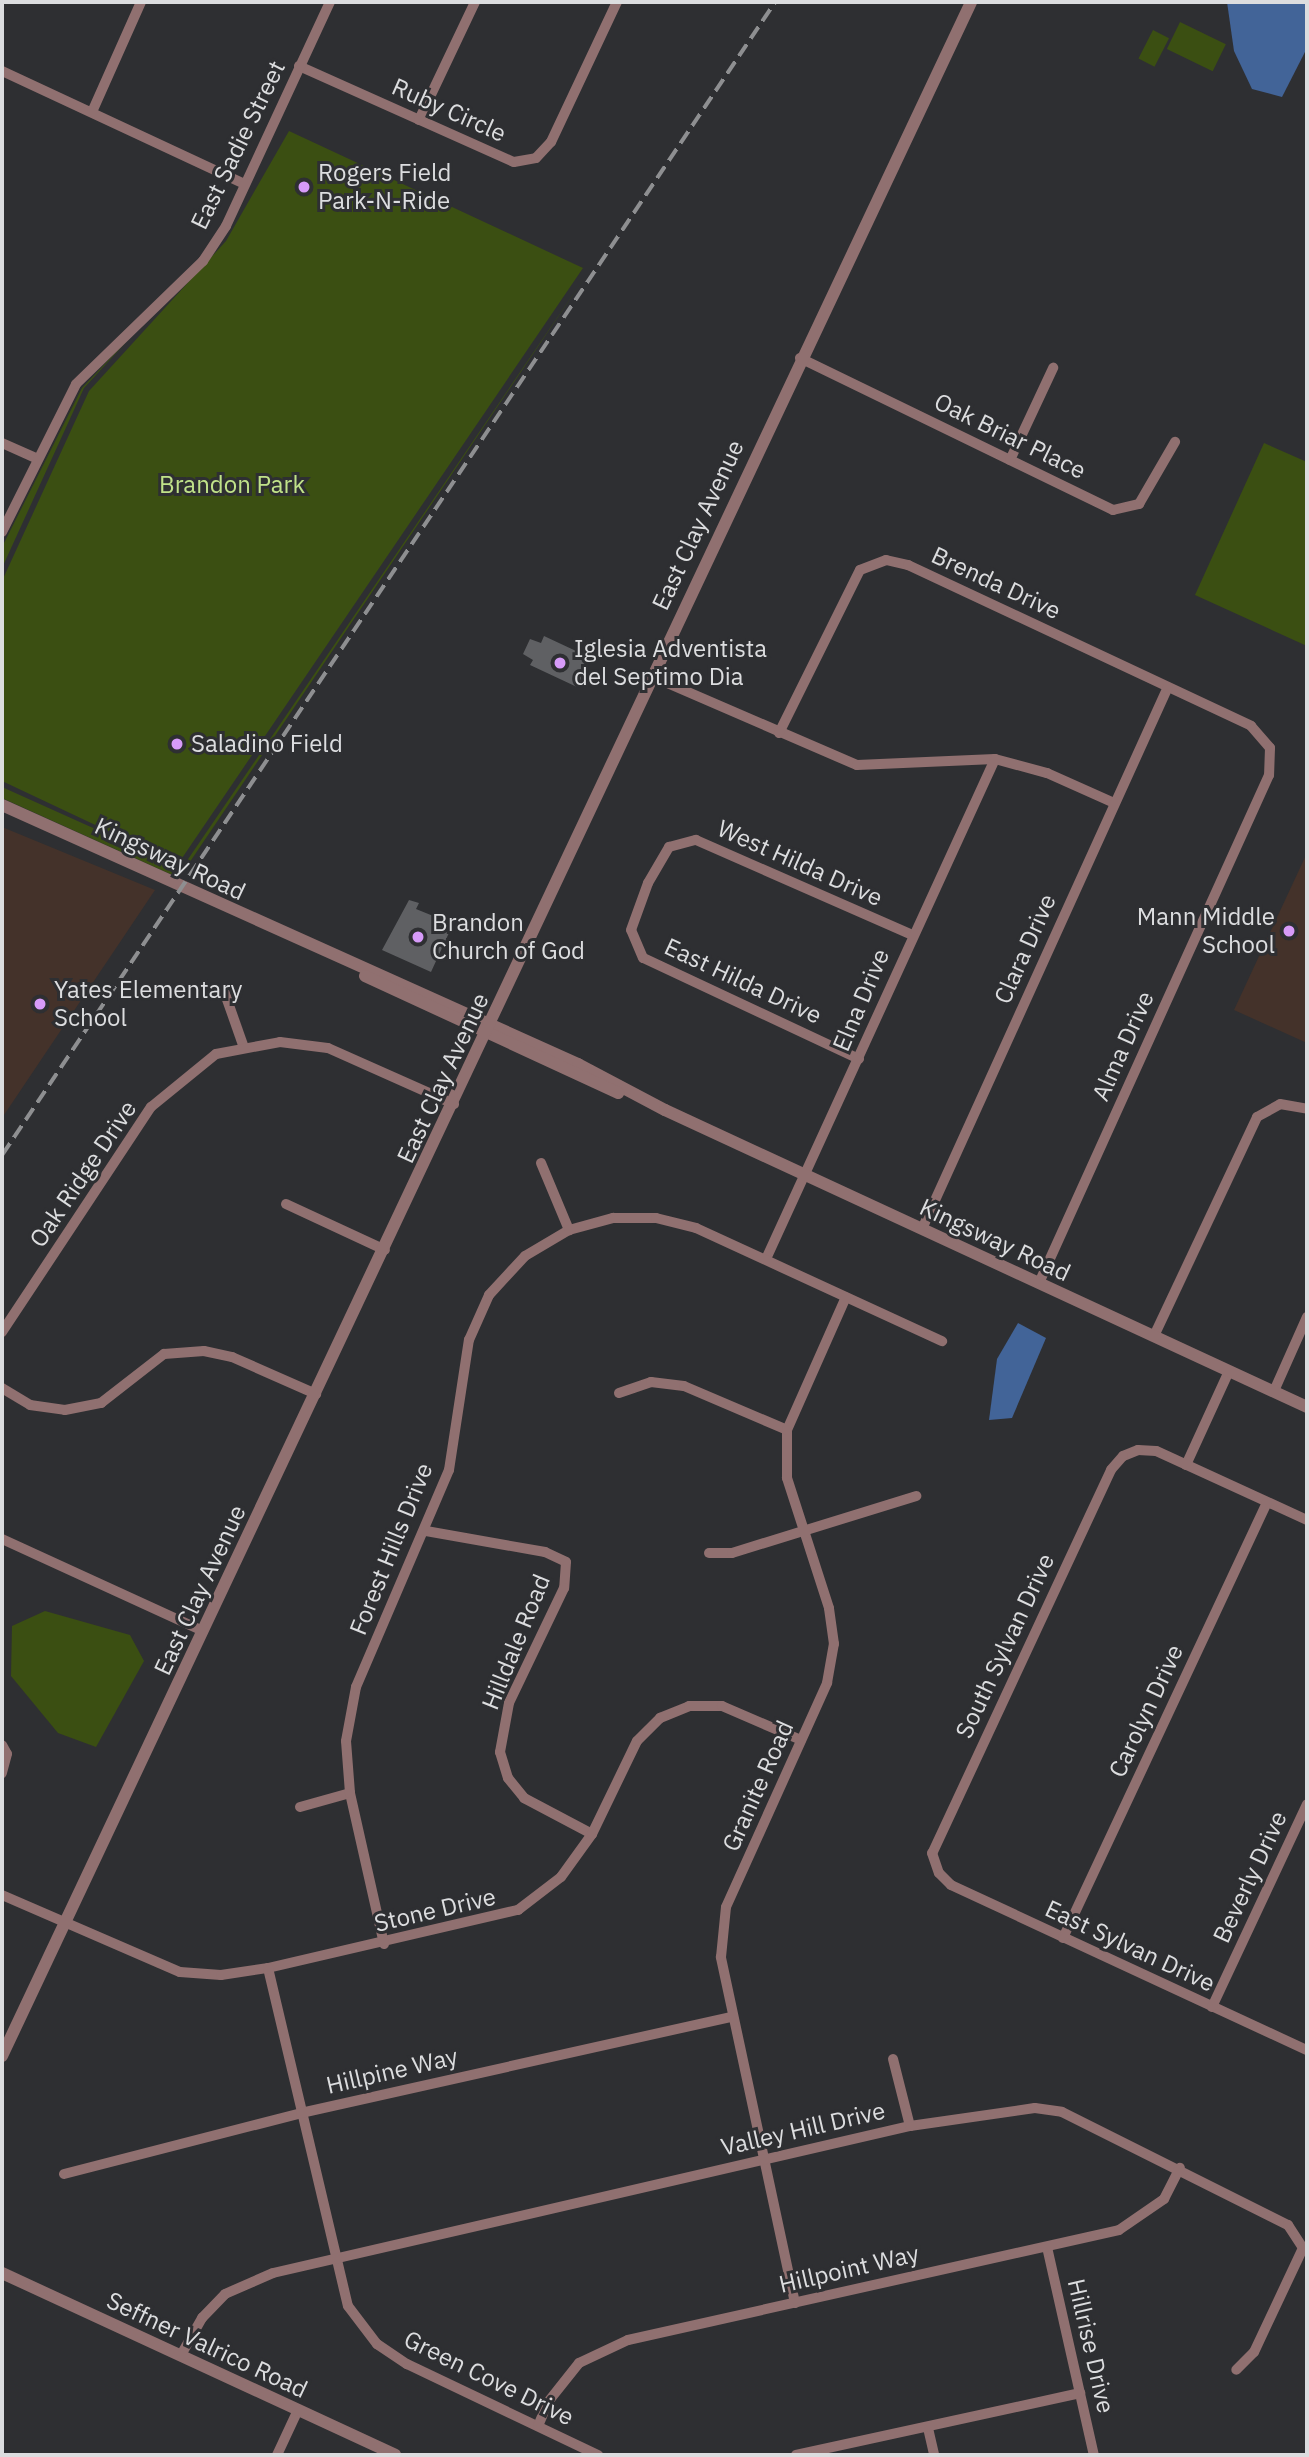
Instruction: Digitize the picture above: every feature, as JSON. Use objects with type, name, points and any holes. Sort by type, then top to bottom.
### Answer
[{"type":"street","points":[[92,112],[141,2]]},
{"type":"street","name":"East Sadie Street","points":[[2,532],[35,458],[76,384],[203,261],[244,184],[330,2]]},
{"type":"street","points":[[419,120],[475,2]]},
{"type":"street","name":"Ruby Circle","points":[[299,66],[514,162],[536,158],[551,142],[617,2]]},
{"type":"street","name":"East Clay Avenue","points":[[2,2056],[489,1030],[800,358],[971,2]]},
{"type":"street","points":[[2,71],[244,184]]},
{"type":"street","name":"Oak Briar Place","points":[[800,358],[1113,510],[1139,504],[1175,442]]},
{"type":"street","points":[[1010,460],[1053,368]]},
{"type":"street","points":[[2,443],[35,458]]},
{"type":"street","name":"Brenda Drive","points":[[779,733],[860,570],[886,560],[908,565],[1251,726],[1270,748]]},
{"type":"street","points":[[651,676],[857,765],[995,759],[1047,773],[1114,803]]},
{"type":"street","name":"Clara Drive","points":[[922,1229],[1168,687]]},
{"type":"street","name":"Alma Drive","points":[[1039,1283],[1269,775],[1270,748]]},
{"type":"street","name":"Elna Drive","points":[[766,1259],[859,1059],[912,935],[995,759]]},
{"type":"street","name":"Kingsway Road","points":[[2,805],[1307,1407]]},
{"type":"street","name":"West Hilda Drive","points":[[648,883],[669,847],[696,840],[912,935]]},
{"type":"street","name":"East Hilda Drive","points":[[648,883],[631,930],[643,958],[859,1059]]},
{"type":"street","points":[[224,991],[243,1045]]},
{"type":"street","name":"Oak Ridge Drive","points":[[2,1332],[151,1107],[216,1054],[243,1045],[280,1042],[328,1048],[454,1104]]},
{"type":"street","points":[[1154,1336],[1257,1117],[1280,1104],[1307,1109]]},
{"type":"street","points":[[541,1163],[569,1230]]},
{"type":"street","points":[[286,1204],[384,1250]]},
{"type":"street","name":"Forest Hills Drive","points":[[384,1944],[349,1793],[346,1741],[356,1687],[426,1531],[449,1470],[469,1340],[489,1295],[525,1256],[569,1230],[613,1218],[656,1218],[696,1228],[942,1341]]},
{"type":"street","name":"Granite Road","points":[[795,2303],[730,2017],[720,1957],[726,1907],[827,1683],[834,1644],[829,1608],[787,1478],[787,1430],[846,1297]]},
{"type":"street","points":[[1274,1391],[1307,1317]]},
{"type":"street","points":[[2,1388],[30,1405],[65,1410],[102,1403],[164,1354],[204,1351],[232,1357],[316,1394]]},
{"type":"street","points":[[1230,1371],[1186,1465],[1307,1520]]},
{"type":"street","points":[[619,1393],[651,1382],[684,1386],[787,1430]]},
{"type":"street","name":"South Sylvan Drive","points":[[939,1873],[932,1853],[1111,1470],[1138,1450],[1186,1465]]},
{"type":"street","points":[[709,1553],[732,1553],[916,1496]]},
{"type":"street","name":"Carolyn Drive","points":[[1063,1938],[1267,1502]]},
{"type":"street","name":"Hilldale Road","points":[[426,1531],[545,1552],[566,1562],[565,1588],[509,1703],[500,1752],[508,1778],[524,1798],[592,1834]]},
{"type":"street","points":[[2,1539],[204,1631]]},
{"type":"street","name":"Stone Drive","points":[[2,1895],[180,1972],[221,1975],[268,1968],[384,1944],[518,1910],[561,1877],[592,1834],[638,1741],[660,1718],[689,1706],[722,1706],[801,1740]]},
{"type":"street","points":[[2,1745],[7,1754],[2,1773]]},
{"type":"street","points":[[300,1807],[349,1793]]},
{"type":"street","name":"Beverly Drive","points":[[1212,2007],[1307,1804]]},
{"type":"street","name":"East Sylvan Drive","points":[[939,1873],[951,1885],[1307,2050]]},
{"type":"street","name":"Green Cove Drive","points":[[268,1968],[348,2306],[377,2344],[598,2455]]},
{"type":"street","name":"Hillpine Way","points":[[64,2174],[301,2113],[730,2017]]},
{"type":"street","points":[[893,2059],[910,2126]]},
{"type":"street","name":"Valley Hill Drive","points":[[181,2355],[202,2318],[225,2294],[273,2273],[336,2261],[910,2126],[1035,2108],[1062,2112],[1180,2168],[1288,2225],[1303,2248],[1254,2352],[1236,2370]]},
{"type":"street","name":"Hillpoint Way","points":[[538,2427],[548,2402],[579,2363],[628,2340],[1047,2247],[1138,2222],[1164,2199],[1180,2168]]},
{"type":"street","name":"Hillrise Drive","points":[[1047,2247],[1094,2455]]},
{"type":"street","name":"Seffner Valrico Road","points":[[2,2273],[395,2455]]},
{"type":"street","points":[[796,2455],[1080,2393]]},
{"type":"street","points":[[277,2455],[298,2410]]},
{"type":"street","points":[[928,2428],[934,2455]]},
{"type":"shaded area","name":"Yates Elementary School","points":[[2,827],[155,890],[2,1118]]},
{"type":"shaded area","name":"Mann Middle School","points":[[1307,853],[1307,1043],[1234,1010]]},
{"type":"green space","points":[[1180,22],[1226,44],[1213,71],[1167,49]]},
{"type":"green space","points":[[1153,30],[1169,38],[1155,67],[1138,59]]},
{"type":"green space","name":"Brandon Park","points":[[289,131],[583,268],[178,864],[2,781],[2,581],[89,391],[226,241]]},
{"type":"green space","points":[[587,274],[179,878],[2,798],[2,787],[182,868]]},
{"type":"green space","points":[[139,328],[84,388],[2,568],[2,547],[82,388]]},
{"type":"green space","points":[[1264,443],[1307,462],[1307,646],[1195,595]]},
{"type":"green space","points":[[45,1611],[130,1635],[144,1661],[96,1747],[58,1733],[11,1676],[12,1626]]},
{"type":"water","points":[[1227,2],[1307,2],[1307,48],[1282,97],[1252,89],[1234,51]]},
{"type":"water","points":[[1018,1323],[1046,1338],[1012,1418],[989,1420],[997,1359]]},
{"type":"building","name":"Iglesia Adventista del Septimo Dia","points":[[544,636],[591,658],[577,687],[530,665],[533,660],[523,654],[530,639],[541,643]]},
{"type":"building","name":"Brandon Church of God","points":[[409,900],[419,903],[416,909],[453,924],[431,972],[382,950]]},
{"type":"railway","points":[[2,1155],[775,2]]},
{"type":"place","name":"Rogers Field Park-N-Ride","points":[[304,187]]},
{"type":"place","name":"Iglesia Adventista del Septimo Dia","points":[[560,663]]},
{"type":"place","name":"Saladino Field","points":[[177,744]]},
{"type":"place","name":"Mann Middle School","points":[[1289,931]]},
{"type":"place","name":"Brandon Church of God","points":[[418,937]]},
{"type":"place","name":"Yates Elementary School","points":[[40,1004]]}]
